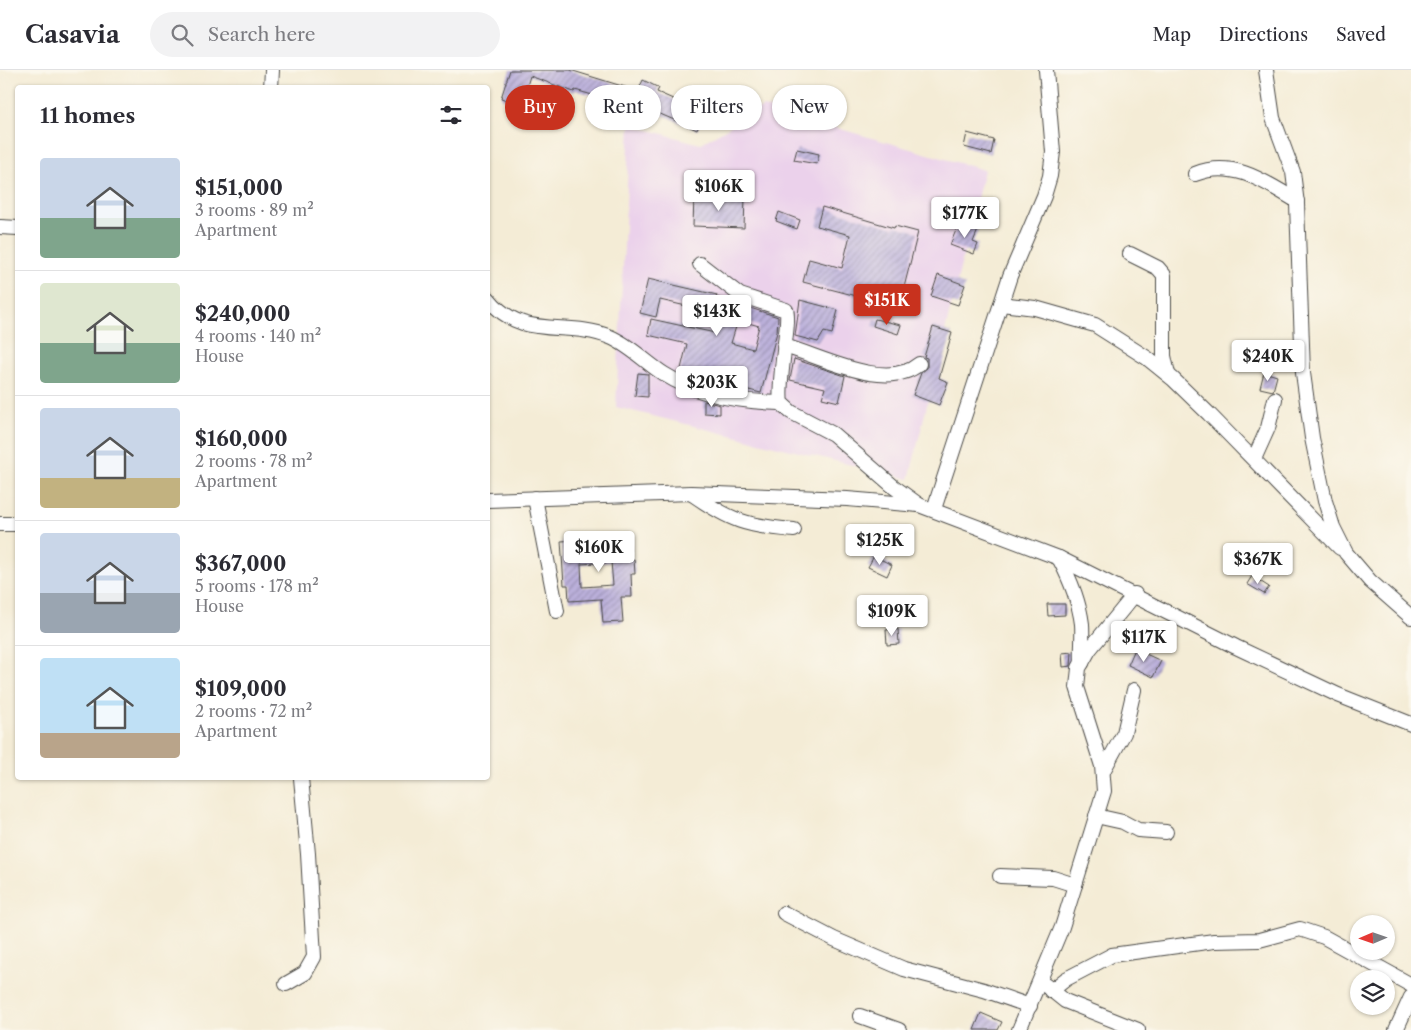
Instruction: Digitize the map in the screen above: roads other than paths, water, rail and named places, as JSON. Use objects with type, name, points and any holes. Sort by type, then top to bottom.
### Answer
[{"type":"street","points":[[271,85],[272,70]]},
{"type":"street","points":[[934,509],[1010,276],[1044,196],[1050,176],[1053,152],[1046,70]]},
{"type":"street","points":[[1266,70],[1273,118],[1293,172],[1297,201],[1303,373],[1312,438],[1325,501],[1333,527],[1346,553]]},
{"type":"street","points":[[1195,174],[1208,169],[1226,168],[1270,185],[1297,201]]},
{"type":"street","points":[[0,227],[15,228]]},
{"type":"street","points":[[1130,254],[1158,268],[1164,274],[1164,356],[1168,374]]},
{"type":"street","points":[[700,264],[740,295],[786,310],[788,319],[780,374],[781,403]]},
{"type":"street","points":[[490,301],[497,310],[524,325],[543,329],[600,334],[612,338],[665,375],[688,387],[762,402],[781,403],[791,412],[833,434],[879,475],[918,505]]},
{"type":"street","points":[[1001,304],[1035,308],[1095,326],[1168,374],[1254,459],[1370,580],[1411,617]]},
{"type":"street","points":[[784,346],[860,372],[878,375],[900,374],[919,364]]},
{"type":"street","points":[[1254,459],[1268,428],[1275,399]]},
{"type":"street","points":[[691,493],[726,517],[764,528],[794,530]]},
{"type":"street","points":[[490,500],[691,493],[847,499],[918,505],[934,509],[1059,558],[1135,594],[1253,655],[1338,695],[1411,724]]},
{"type":"street","points":[[535,498],[557,611]]},
{"type":"street","points":[[0,524],[15,524]]},
{"type":"street","points":[[1019,1030],[1042,978],[1075,885],[1104,791],[1103,770],[1077,687],[1082,663],[1082,624],[1072,585],[1059,558]]},
{"type":"street","points":[[1082,663],[1089,650],[1135,594]]},
{"type":"street","points":[[1103,770],[1124,733],[1134,690]]},
{"type":"street","points":[[286,984],[305,972],[314,956],[308,854],[300,780]]},
{"type":"street","points":[[1096,816],[1123,822],[1138,830],[1166,832]]},
{"type":"street","points":[[1000,876],[1053,878],[1075,885]]},
{"type":"street","points":[[784,913],[834,939],[904,969],[984,990],[1030,1006]]},
{"type":"street","points":[[1051,991],[1066,979],[1112,955],[1214,941],[1259,940],[1300,928],[1324,937],[1411,985]]},
{"type":"street","points":[[1042,978],[1051,991],[1065,1000],[1138,1030]]},
{"type":"street","points":[[1396,1030],[1411,997]]},
{"type":"street","points":[[860,1016],[899,1030]]}]
